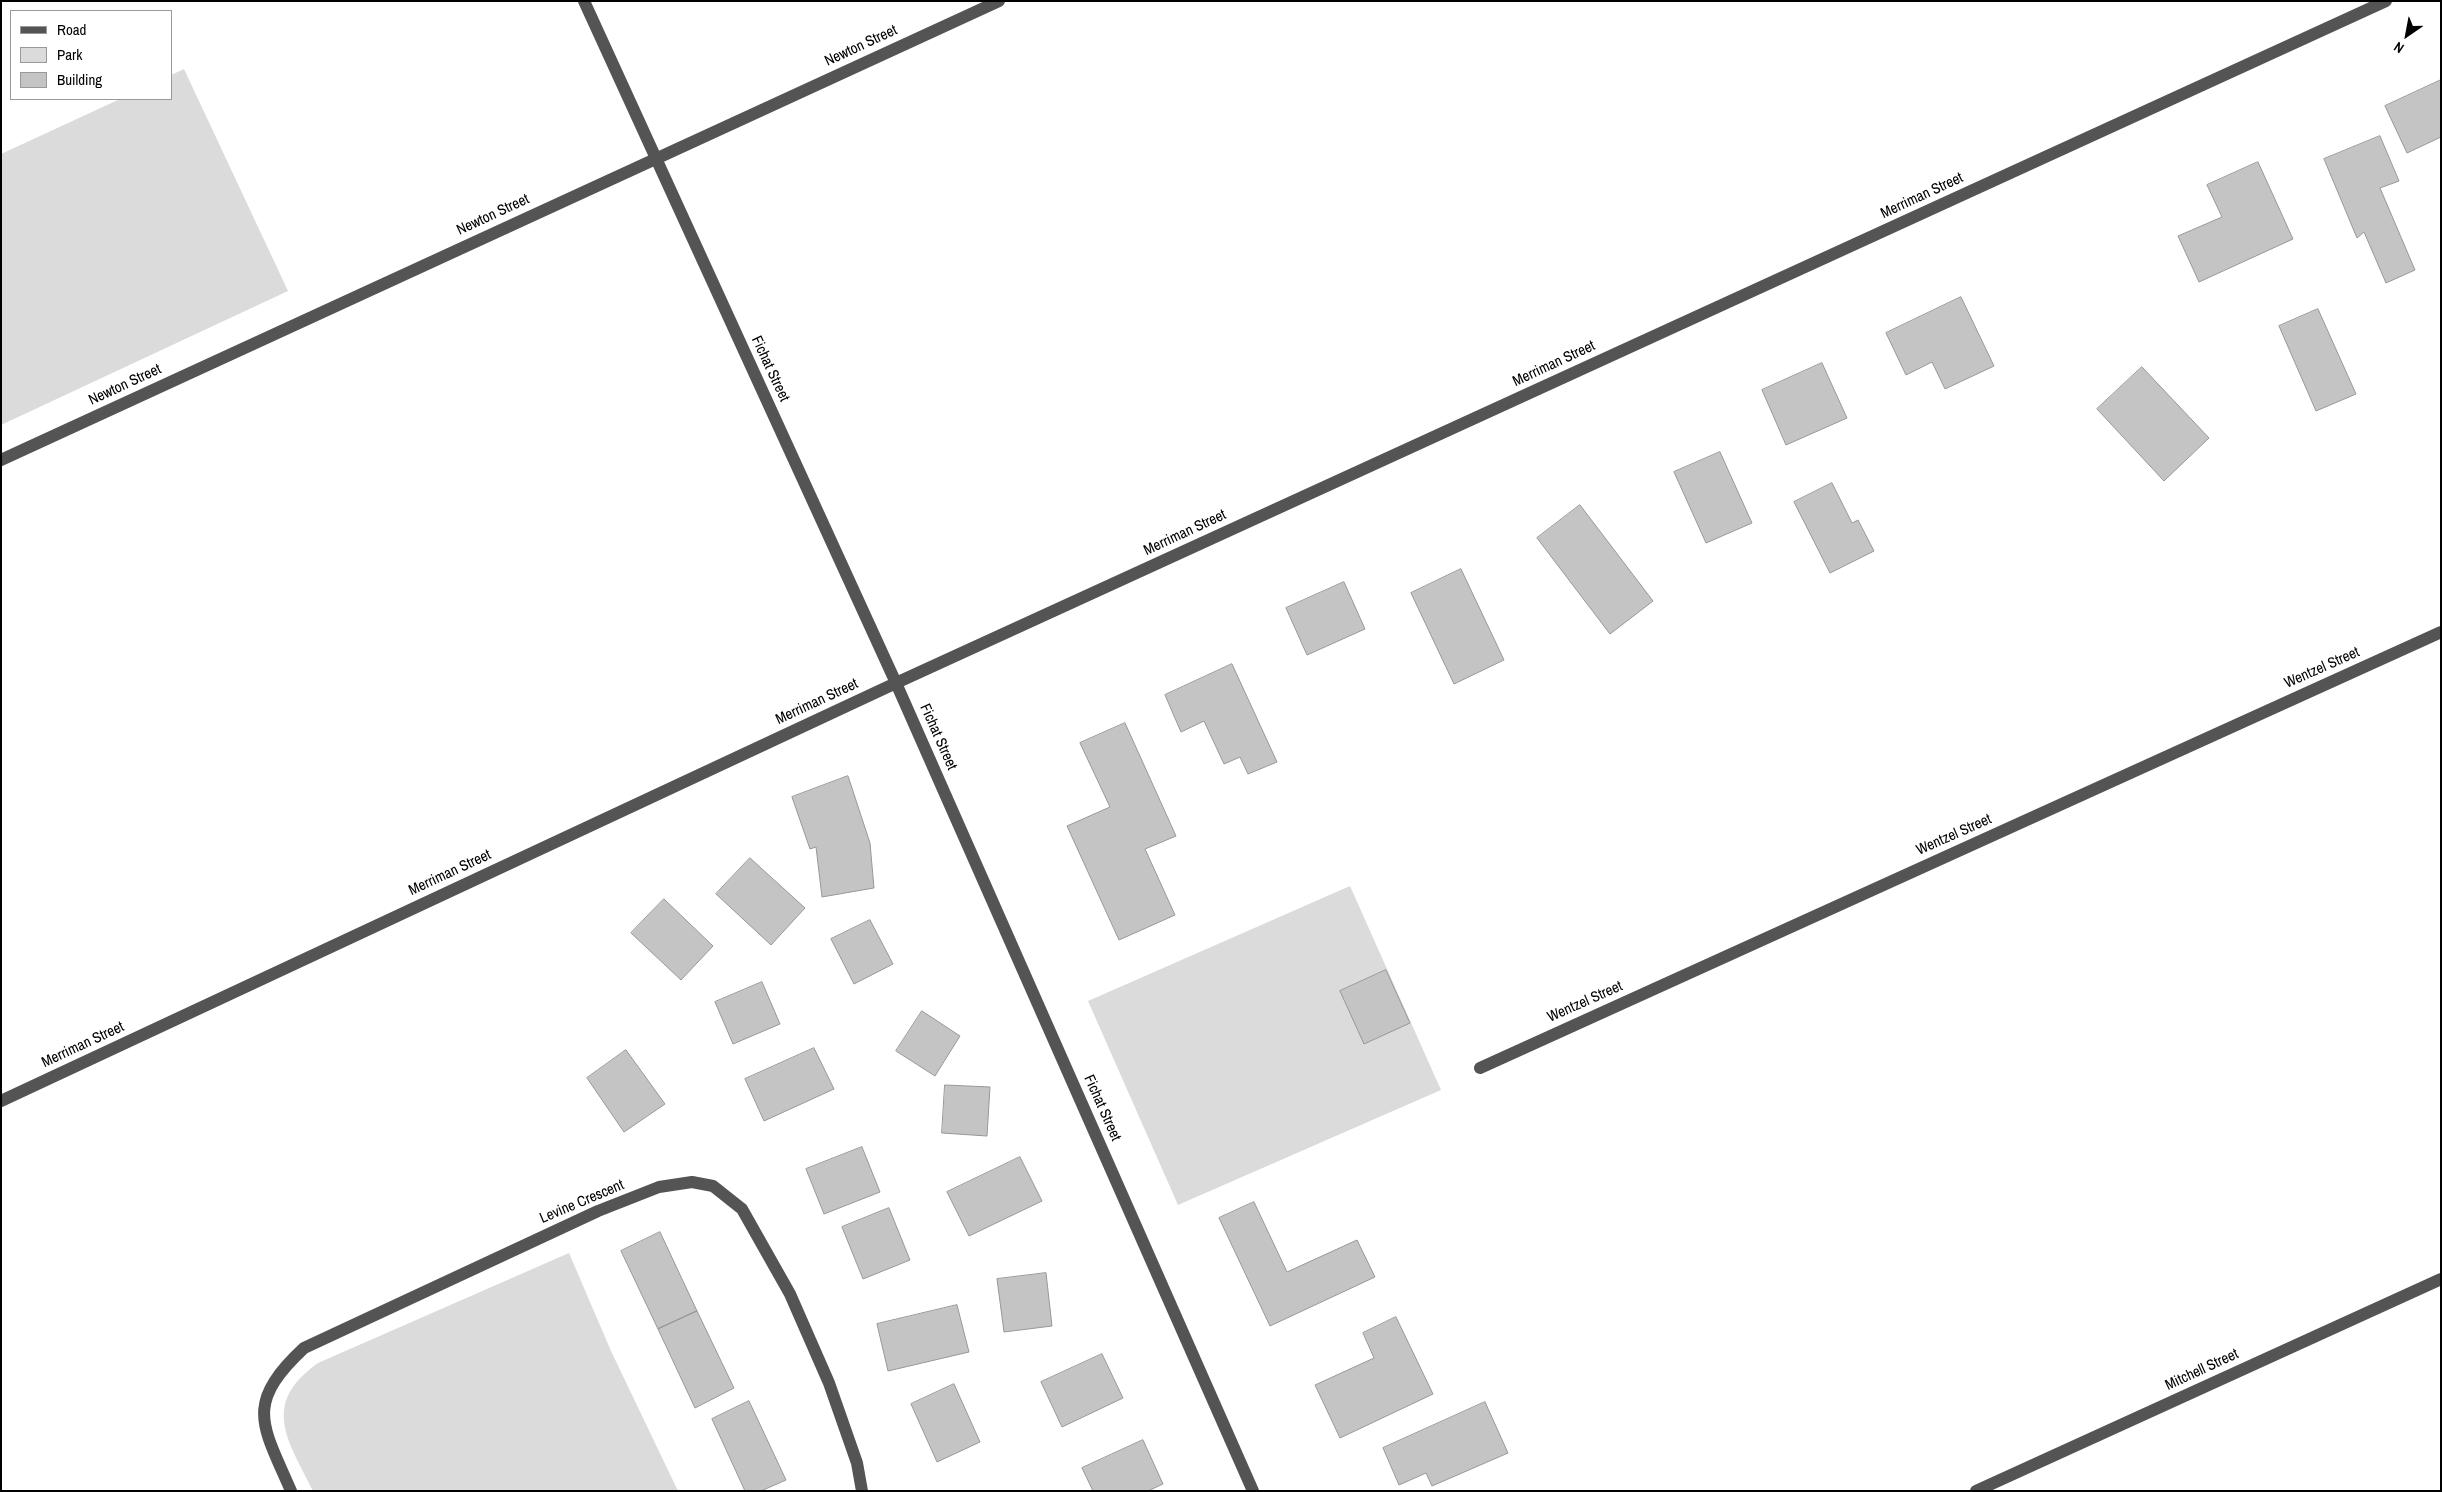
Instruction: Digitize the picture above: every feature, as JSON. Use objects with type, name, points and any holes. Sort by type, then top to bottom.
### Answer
[{"type":"street","name":"Fichat Street","points":[[584,1],[896,683],[1253,1491]]},
{"type":"street","name":"Newton Street","points":[[1,460],[999,1]]},
{"type":"street","name":"Merriman Street","points":[[1,1101],[896,683],[2386,1]]},
{"type":"street","name":"Wentzel Street","points":[[1480,1068],[2441,632]]},
{"type":"street","name":"Levine Crescent","points":[[291,1491],[266,1434],[263,1409],[271,1387],[283,1368],[304,1348],[598,1211],[659,1187],[692,1182],[713,1186],[742,1209],[790,1294],[829,1383],[857,1463],[862,1491]]},
{"type":"street","name":"Mitchell Street","points":[[1976,1491],[2441,1279]]},
{"type":"green space","points":[[184,69],[288,291],[1,425],[1,154],[118,100],[172,100],[172,75]]},
{"type":"green space","points":[[1350,886],[1441,1090],[1178,1205],[1088,1001]]},
{"type":"green space","points":[[569,1253],[611,1351],[678,1491],[313,1491],[288,1439],[284,1423],[284,1408],[289,1393],[300,1378],[318,1363]]},
{"type":"building","points":[[2441,80],[2441,137],[2407,153],[2385,106]]},
{"type":"building","points":[[2380,136],[2399,181],[2380,188],[2415,270],[2386,283],[2364,232],[2357,238],[2324,159]]},
{"type":"building","points":[[2258,162],[2293,239],[2199,282],[2178,236],[2222,217],[2207,185]]},
{"type":"building","points":[[1961,297],[1994,366],[1945,389],[1932,362],[1906,375],[1886,333]]},
{"type":"building","points":[[2318,309],[2356,394],[2316,411],[2279,326]]},
{"type":"building","points":[[1822,363],[1847,418],[1786,445],[1762,390]]},
{"type":"building","points":[[2142,367],[2209,438],[2164,481],[2097,409]]},
{"type":"building","points":[[1720,452],[1752,523],[1706,543],[1674,472]]},
{"type":"building","points":[[1832,483],[1852,523],[1858,520],[1874,551],[1830,573],[1794,502]]},
{"type":"building","points":[[1580,505],[1653,601],[1610,634],[1537,538]]},
{"type":"building","points":[[1461,569],[1504,660],[1454,684],[1411,593]]},
{"type":"building","points":[[1344,582],[1365,629],[1307,655],[1286,608]]},
{"type":"building","points":[[1232,664],[1277,762],[1248,774],[1240,757],[1224,764],[1204,721],[1181,732],[1165,695]]},
{"type":"building","points":[[1125,723],[1176,836],[1145,849],[1175,915],[1119,940],[1067,826],[1110,807],[1080,743]]},
{"type":"building","points":[[848,776],[870,843],[874,888],[822,897],[816,847],[810,849],[792,797]]},
{"type":"building","points":[[750,858],[805,908],[771,945],[716,894]]},
{"type":"building","points":[[664,899],[713,946],[681,980],[631,933]]},
{"type":"building","points":[[870,920],[893,964],[854,984],[831,939]]},
{"type":"building","points":[[1386,970],[1410,1023],[1364,1044],[1340,991]]},
{"type":"building","points":[[762,982],[780,1024],[733,1044],[715,1002]]},
{"type":"building","points":[[922,1011],[960,1036],[935,1076],[896,1051]]},
{"type":"building","points":[[814,1048],[834,1089],[764,1121],[745,1079]]},
{"type":"building","points":[[626,1050],[665,1104],[624,1132],[587,1078]]},
{"type":"building","points":[[945,1085],[990,1087],[987,1136],[942,1133]]},
{"type":"building","points":[[862,1147],[880,1192],[824,1214],[806,1169]]},
{"type":"building","points":[[1020,1157],[1042,1201],[969,1236],[947,1192]]},
{"type":"building","points":[[1254,1202],[1287,1272],[1357,1240],[1375,1277],[1270,1326],[1219,1218]]},
{"type":"building","points":[[889,1208],[910,1260],[863,1279],[842,1227]]},
{"type":"building","points":[[660,1232],[697,1311],[658,1329],[621,1251]]},
{"type":"building","points":[[1046,1273],[1052,1326],[1004,1332],[997,1279]]},
{"type":"building","points":[[957,1305],[969,1352],[888,1371],[877,1324]]},
{"type":"building","points":[[697,1311],[734,1388],[695,1408],[658,1329]]},
{"type":"building","points":[[1396,1317],[1433,1394],[1340,1438],[1315,1385],[1374,1358],[1363,1333]]},
{"type":"building","points":[[1102,1354],[1123,1398],[1062,1427],[1041,1382]]},
{"type":"building","points":[[954,1384],[980,1442],[937,1462],[911,1404]]},
{"type":"building","points":[[749,1401],[786,1480],[761,1491],[745,1491],[712,1419]]},
{"type":"building","points":[[1485,1402],[1508,1453],[1432,1486],[1426,1473],[1399,1485],[1383,1448]]},
{"type":"building","points":[[1143,1440],[1163,1484],[1148,1491],[1093,1491],[1082,1468]]}]
